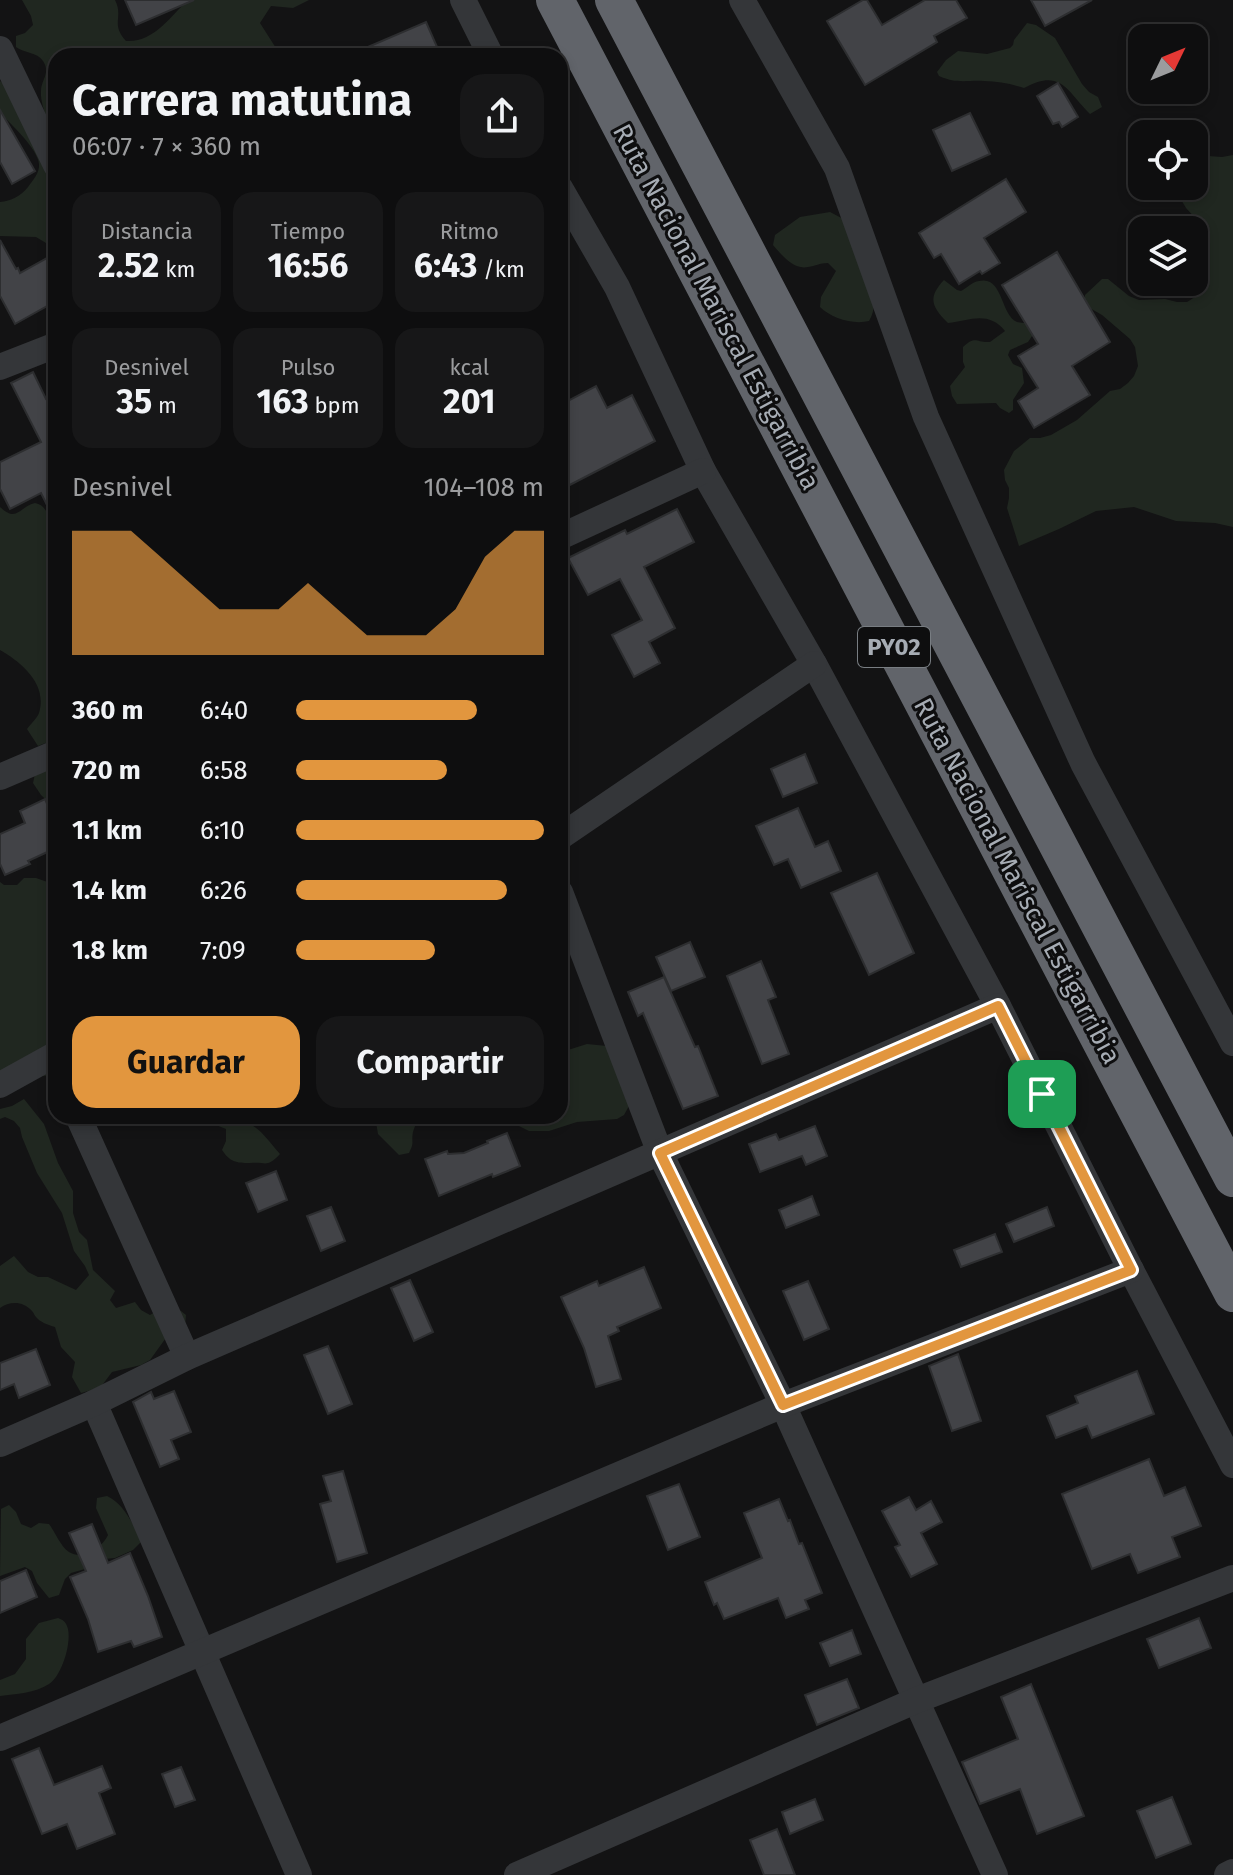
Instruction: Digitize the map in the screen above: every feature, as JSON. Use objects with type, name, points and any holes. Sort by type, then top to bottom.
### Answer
[{"type":"highway","name":"Ruta Nacional Mariscal Estigarribia","points":[[555,0],[1233,1293]]},
{"type":"highway","name":"Ruta Nacional Mariscal Estigarribia","points":[[614,0],[1233,1178]]},
{"type":"street","points":[[463,0],[487,48]]},
{"type":"street","points":[[742,0],[837,168],[926,417],[1083,763],[1233,1043]]},
{"type":"street","points":[[0,49],[48,148]]},
{"type":"street","points":[[568,202],[617,287],[703,471],[814,664],[998,1006],[1233,1465]]},
{"type":"street","points":[[0,367],[48,348]]},
{"type":"street","points":[[568,533],[703,471]]},
{"type":"street","points":[[568,832],[814,664]]},
{"type":"street","points":[[0,777],[48,756]]},
{"type":"street","points":[[568,913],[660,1153],[783,1405],[995,1875]]},
{"type":"street","points":[[0,1444],[94,1403],[187,1357],[998,1006]]},
{"type":"street","points":[[0,1085],[48,1063]]},
{"type":"street","points":[[82,1124],[187,1357]]},
{"type":"street","points":[[0,1738],[783,1405],[1131,1270]]},
{"type":"street","points":[[94,1403],[299,1875]]},
{"type":"street","points":[[517,1875],[917,1700],[1233,1578]]},
{"type":"street","points":[[1227,1875],[1233,1872]]},
{"type":"shaded area","points":[[22,0],[115,0],[121,35],[126,41],[136,41],[153,33],[188,0],[309,0],[293,8],[271,6],[260,23],[276,48],[48,48],[48,120],[41,91],[45,65],[37,56],[16,47],[16,36],[33,25]]},
{"type":"shaded area","points":[[1027,23],[1036,25],[1055,38],[1082,84],[1098,97],[1102,107],[1090,114],[1062,84],[1055,81],[1036,82],[1024,88],[994,82],[956,81],[939,76],[937,72],[946,60],[958,51],[987,54],[1010,48]]},
{"type":"shaded area","points":[[0,81],[13,91],[48,149],[48,244],[36,237],[0,236],[0,202],[16,198],[25,190],[37,174],[39,164],[29,144],[0,113]]},
{"type":"shaded area","points":[[1233,155],[1233,527],[1176,521],[1134,507],[1096,511],[1019,546],[1007,508],[1009,488],[1004,470],[1014,451],[1030,438],[1051,435],[1077,420],[1110,391],[1128,383],[1138,366],[1135,347],[1130,339],[1088,307],[1084,302],[1085,295],[1102,279],[1108,279],[1128,296],[1139,300],[1187,302],[1196,296],[1208,296],[1208,216],[1193,216],[1181,200],[1208,200],[1208,156]]},
{"type":"shaded area","points":[[830,212],[849,222],[864,258],[874,299],[869,321],[843,320],[820,307],[821,297],[836,271],[828,263],[797,266],[773,245],[775,235],[800,217]]},
{"type":"shaded area","points":[[944,280],[961,291],[976,282],[987,281],[997,289],[1011,318],[1017,322],[1031,323],[1034,333],[1028,342],[1010,350],[1008,355],[1013,364],[1022,368],[1024,383],[1009,413],[996,403],[957,404],[952,396],[950,386],[965,367],[963,347],[974,340],[990,342],[1005,331],[985,319],[948,323],[934,302],[935,292]]},
{"type":"shaded area","points":[[39,504],[48,516],[48,742],[38,746],[27,729],[39,713],[40,693],[31,675],[0,650],[0,507],[14,514],[30,505]]},
{"type":"shaded area","points":[[48,763],[48,802],[33,783],[35,774]]},
{"type":"shaded area","points":[[24,878],[48,882],[48,1075],[34,1077],[0,1092],[0,882],[17,885]]},
{"type":"shaded area","points":[[587,1044],[607,1046],[629,1106],[624,1115],[617,1119],[577,1122],[549,1131],[529,1131],[515,1124],[568,1124],[568,1050]]},
{"type":"shaded area","points":[[24,1099],[44,1124],[58,1163],[73,1191],[73,1213],[79,1232],[87,1240],[93,1270],[115,1291],[110,1300],[116,1308],[135,1302],[150,1315],[168,1307],[186,1315],[185,1326],[168,1335],[150,1360],[112,1372],[100,1388],[81,1393],[72,1377],[75,1362],[61,1347],[55,1327],[40,1320],[21,1304],[12,1303],[0,1308],[0,1266],[14,1256],[28,1272],[76,1290],[89,1275],[74,1251],[62,1213],[37,1173],[20,1128],[14,1121],[5,1117],[0,1119],[0,1109]]},
{"type":"shaded area","points":[[250,1124],[280,1154],[266,1163],[241,1163],[231,1159],[222,1150],[226,1129],[216,1125]]},
{"type":"shaded area","points":[[376,1124],[416,1124],[409,1153],[399,1155],[378,1134]]},
{"type":"shaded area","points":[[107,1496],[123,1509],[135,1529],[141,1542],[133,1550],[71,1573],[59,1595],[49,1598],[32,1571],[25,1567],[0,1576],[1,1509],[9,1505],[21,1524],[31,1528],[39,1523],[49,1524],[66,1550],[80,1555],[97,1548],[108,1535],[96,1508],[97,1498]]},
{"type":"shaded area","points":[[58,1618],[66,1624],[69,1640],[62,1666],[54,1680],[25,1693],[0,1696],[0,1680],[15,1674],[26,1659],[26,1639],[39,1623]]},
{"type":"building","points":[[125,0],[194,0],[136,25]]},
{"type":"building","points":[[867,0],[882,25],[925,0],[956,0],[967,18],[934,36],[937,42],[865,85],[827,21]]},
{"type":"building","points":[[1031,0],[1092,0],[1045,26]]},
{"type":"building","points":[[426,22],[437,48],[366,48]]},
{"type":"building","points":[[1058,83],[1078,117],[1062,127],[1059,122],[1053,124],[1037,96]]},
{"type":"building","points":[[0,110],[35,171],[12,184],[0,162]]},
{"type":"building","points":[[970,113],[990,154],[952,171],[933,130]]},
{"type":"building","points":[[1006,179],[1026,212],[984,238],[1000,263],[959,284],[941,254],[934,258],[919,233]]},
{"type":"building","points":[[0,240],[20,273],[48,257],[48,305],[15,324],[0,296]]},
{"type":"building","points":[[1057,252],[1110,342],[1072,366],[1090,395],[1034,428],[1018,401],[1038,388],[1018,356],[1038,344],[1002,285]]},
{"type":"building","points":[[33,372],[48,398],[48,507],[41,493],[10,509],[0,489],[0,462],[41,442],[11,383]]},
{"type":"building","points":[[596,386],[607,408],[632,395],[655,441],[568,486],[568,401]]},
{"type":"building","points":[[677,509],[694,542],[644,567],[675,628],[649,642],[660,663],[634,677],[612,635],[642,620],[620,579],[588,595],[568,558]]},
{"type":"building","points":[[805,754],[817,783],[783,797],[771,769]]},
{"type":"building","points":[[45,799],[48,806],[48,852],[5,875],[0,864],[0,834],[25,823],[20,811]]},
{"type":"building","points":[[798,808],[815,847],[828,841],[841,871],[801,888],[788,859],[774,865],[756,826]]},
{"type":"building","points":[[877,873],[914,953],[869,975],[831,893]]},
{"type":"building","points":[[690,942],[705,977],[671,991],[656,957]]},
{"type":"building","points":[[761,961],[776,997],[768,1000],[789,1054],[762,1064],[727,976]]},
{"type":"building","points":[[664,977],[695,1047],[698,1046],[718,1096],[683,1109],[643,1013],[638,1016],[628,992]]},
{"type":"building","points":[[815,1126],[827,1156],[806,1165],[802,1156],[760,1172],[749,1144],[776,1134],[779,1140]]},
{"type":"building","points":[[507,1133],[520,1166],[439,1196],[425,1159],[447,1151],[448,1154],[464,1153]]},
{"type":"building","points":[[276,1171],[287,1200],[258,1212],[246,1183]]},
{"type":"building","points":[[812,1196],[819,1215],[786,1228],[779,1210]]},
{"type":"building","points":[[331,1207],[345,1241],[321,1251],[307,1216]]},
{"type":"building","points":[[1047,1207],[1054,1226],[1014,1242],[1006,1224]]},
{"type":"building","points":[[995,1234],[1002,1252],[961,1267],[954,1250]]},
{"type":"building","points":[[644,1267],[661,1308],[617,1327],[619,1331],[608,1336],[621,1379],[596,1387],[584,1348],[561,1297],[597,1281],[599,1286]]},
{"type":"building","points":[[410,1280],[433,1332],[414,1341],[391,1288]]},
{"type":"building","points":[[808,1281],[829,1329],[804,1340],[783,1291]]},
{"type":"building","points":[[328,1346],[352,1404],[328,1414],[304,1355]]},
{"type":"building","points":[[36,1349],[50,1385],[19,1398],[14,1384],[0,1390],[0,1363]]},
{"type":"building","points":[[958,1354],[981,1421],[952,1431],[929,1366]]},
{"type":"building","points":[[1137,1371],[1154,1414],[1092,1438],[1087,1426],[1056,1438],[1047,1416],[1078,1403],[1075,1396]]},
{"type":"building","points":[[174,1391],[191,1432],[171,1440],[179,1459],[160,1467],[133,1402],[151,1392],[154,1399]]},
{"type":"building","points":[[1149,1459],[1164,1496],[1185,1487],[1201,1526],[1172,1537],[1180,1557],[1138,1573],[1130,1554],[1092,1569],[1062,1494]]},
{"type":"building","points":[[343,1471],[367,1553],[337,1562],[320,1504],[331,1501],[323,1476]]},
{"type":"building","points":[[679,1484],[700,1537],[668,1550],[647,1496]]},
{"type":"building","points":[[909,1497],[916,1510],[931,1501],[942,1522],[921,1533],[937,1564],[911,1577],[895,1547],[900,1545],[882,1511]]},
{"type":"building","points":[[779,1499],[799,1544],[802,1543],[822,1593],[805,1600],[809,1609],[786,1618],[778,1598],[724,1619],[717,1603],[714,1605],[705,1582],[762,1558],[744,1513]]},
{"type":"building","points":[[92,1524],[108,1563],[130,1553],[162,1637],[134,1647],[131,1641],[98,1652],[70,1577],[86,1571],[69,1533]]},
{"type":"building","points":[[26,1570],[37,1597],[0,1613],[0,1581]]},
{"type":"building","points":[[1199,1618],[1211,1648],[1159,1668],[1147,1639]]},
{"type":"building","points":[[852,1630],[861,1654],[830,1666],[820,1643]]},
{"type":"building","points":[[847,1679],[859,1708],[817,1725],[805,1695]]},
{"type":"building","points":[[1031,1684],[1084,1816],[1037,1834],[1020,1789],[980,1804],[962,1762],[1018,1739],[1001,1697]]},
{"type":"building","points":[[39,1748],[54,1785],[102,1766],[111,1788],[99,1793],[115,1834],[77,1849],[67,1824],[42,1834],[12,1759]]},
{"type":"building","points":[[181,1767],[195,1800],[175,1807],[162,1774]]},
{"type":"building","points":[[1172,1797],[1191,1844],[1156,1858],[1137,1811]]},
{"type":"building","points":[[815,1799],[823,1820],[790,1834],[782,1812]]},
{"type":"building","points":[[777,1829],[795,1875],[764,1875],[750,1840]]},
{"type":"route","points":[[998,1006],[1042,1094],[1131,1270],[783,1405],[660,1153],[998,1006]]}]
